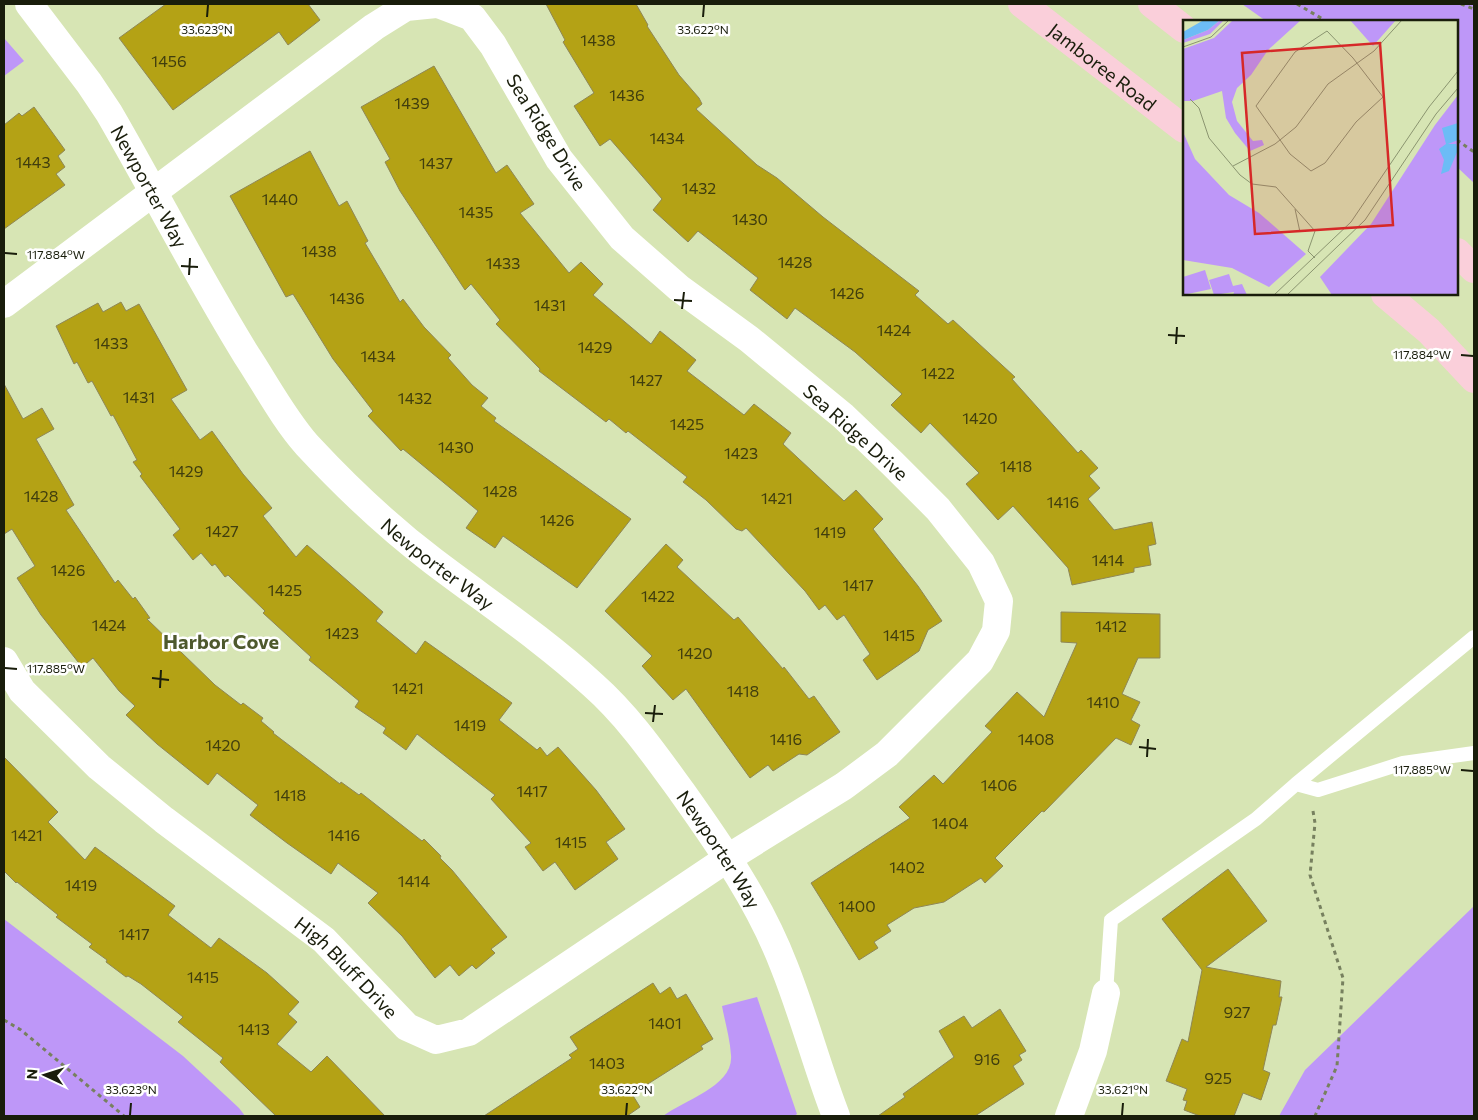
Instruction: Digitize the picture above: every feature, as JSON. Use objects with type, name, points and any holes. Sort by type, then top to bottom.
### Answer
[{"type":"main road","name":"Jamboree Road","points":[[1022,4],[1183,128]]},
{"type":"main road","points":[[1152,4],[1183,28]]},
{"type":"main road","points":[[1458,253],[1474,269]]},
{"type":"main road","points":[[1386,295],[1429,331],[1474,379]]},
{"type":"street","name":"Newporter Way","points":[[28,4],[89,82],[154,191],[222,315],[304,442],[352,492],[388,524],[433,561],[552,648],[597,688],[636,730],[728,858],[757,908],[784,966],[836,1116]]},
{"type":"street","name":"Sea Ridge Drive","points":[[154,191],[374,27],[406,7],[437,4],[472,17],[493,45],[559,159],[622,238],[679,288],[749,339],[836,410],[938,509],[981,563],[999,601],[996,631],[980,661],[887,754],[844,786],[728,858]]},
{"type":"street","points":[[4,304],[154,191]]},
{"type":"street","name":"High Bluff Drive","points":[[4,661],[22,691],[99,767],[164,820],[324,940],[407,1027],[436,1040],[469,1032],[728,858]]},
{"type":"street","points":[[1069,1116],[1092,1051],[1106,993]]},
{"type":"lane","points":[[1106,993],[1111,920],[1256,820],[1296,784],[1474,637]]},
{"type":"lane","points":[[1296,784],[1318,790],[1403,762],[1474,753]]},
{"type":"path","points":[[1297,4],[1324,20]]},
{"type":"path","points":[[1461,4],[1474,9]]},
{"type":"path","points":[[1458,141],[1474,152]]},
{"type":"path","points":[[1296,784],[1312,804],[1315,823],[1310,875],[1343,978],[1337,1066],[1315,1116]]},
{"type":"path","points":[[4,1020],[21,1030],[124,1116]]},
{"type":"shaded area","points":[[1242,4],[1474,4],[1474,183],[1458,168],[1458,20],[1265,20]]},
{"type":"shaded area","points":[[4,38],[24,61],[4,76]]},
{"type":"shaded area","points":[[1474,906],[1474,1116],[1279,1116],[1305,1070]]},
{"type":"shaded area","points":[[4,919],[183,1056],[239,1108],[245,1116],[4,1116]]},
{"type":"shaded area","points":[[757,997],[797,1114],[794,1116],[663,1116],[706,1091],[725,1075],[730,1066],[731,1055],[722,1006]]},
{"type":"building","points":[[166,4],[308,4],[320,20],[288,45],[279,32],[173,110],[119,38]]},
{"type":"building","points":[[546,4],[636,4],[647,26],[679,75],[699,98],[702,104],[696,109],[757,165],[777,178],[823,217],[919,291],[915,295],[948,324],[953,320],[1015,377],[1012,379],[1078,453],[1081,450],[1098,468],[1089,476],[1100,488],[1088,499],[1114,530],[1152,522],[1156,544],[1148,546],[1151,565],[1134,568],[1134,572],[1072,585],[1068,568],[1013,506],[998,520],[966,484],[979,473],[930,423],[921,433],[891,405],[902,394],[855,352],[795,308],[787,319],[750,290],[758,278],[698,231],[688,242],[653,210],[662,199],[610,139],[600,146],[574,106],[594,93],[563,42],[565,40]]},
{"type":"building","points":[[434,66],[496,173],[507,165],[534,204],[520,213],[569,273],[581,262],[603,284],[593,295],[651,344],[660,331],[696,360],[687,371],[744,415],[754,404],[791,433],[783,444],[844,501],[856,490],[883,519],[873,529],[918,586],[942,621],[928,630],[919,651],[877,680],[863,660],[870,654],[844,615],[837,620],[825,605],[819,610],[805,591],[746,528],[742,531],[736,529],[706,500],[683,482],[687,477],[628,431],[626,433],[609,419],[606,422],[539,371],[540,369],[496,324],[500,320],[471,284],[465,290],[400,191],[385,162],[390,159],[361,107]]},
{"type":"building","points":[[34,107],[65,150],[58,156],[65,167],[56,174],[65,185],[4,229],[4,125],[19,113],[22,116]]},
{"type":"building","points":[[310,151],[339,206],[347,201],[368,241],[365,243],[400,302],[403,299],[424,327],[451,355],[448,358],[472,385],[488,398],[481,406],[496,418],[494,421],[631,519],[577,588],[503,536],[495,548],[466,528],[478,511],[403,449],[401,451],[368,416],[373,411],[333,359],[293,294],[286,297],[230,196]]},
{"type":"building","points":[[121,302],[126,311],[139,304],[187,390],[171,399],[200,440],[212,431],[243,474],[272,508],[263,516],[296,557],[307,545],[383,612],[376,621],[416,654],[425,641],[512,703],[499,720],[537,750],[540,747],[547,756],[558,747],[596,790],[625,829],[606,842],[618,859],[575,890],[555,862],[543,871],[525,847],[531,843],[491,799],[495,795],[417,734],[406,750],[383,733],[386,728],[355,707],[359,701],[309,660],[311,657],[263,613],[265,611],[228,575],[225,577],[215,564],[212,566],[201,553],[193,560],[173,535],[180,529],[140,476],[142,474],[133,462],[137,460],[113,415],[111,416],[92,381],[88,383],[77,362],[74,364],[56,326],[98,303],[103,312]]},
{"type":"building","points":[[4,384],[23,419],[42,408],[54,429],[36,439],[74,505],[66,510],[115,583],[118,580],[133,599],[135,597],[150,618],[147,619],[215,685],[241,705],[243,703],[263,718],[261,721],[273,733],[340,784],[341,782],[359,795],[361,793],[422,841],[424,839],[441,856],[440,858],[507,937],[491,949],[495,953],[476,969],[472,965],[459,976],[450,965],[435,978],[402,936],[368,903],[378,893],[338,863],[331,874],[287,843],[250,815],[258,805],[217,773],[208,785],[157,744],[126,715],[135,706],[119,691],[93,658],[82,667],[41,615],[17,578],[35,566],[12,529],[4,534]]},
{"type":"building","points":[[666,544],[683,560],[677,567],[734,620],[738,617],[783,669],[784,667],[809,699],[814,696],[840,732],[807,755],[799,754],[773,771],[768,765],[750,778],[686,689],[673,700],[642,666],[652,656],[605,611]]},
{"type":"building","points":[[1061,612],[1160,614],[1160,658],[1138,658],[1122,694],[1140,702],[1131,720],[1140,725],[1131,745],[1116,738],[1044,812],[1042,811],[995,858],[1003,866],[985,883],[981,878],[944,902],[914,908],[887,925],[891,931],[874,942],[878,948],[859,960],[811,883],[910,818],[899,807],[934,775],[943,784],[992,732],[985,726],[1017,692],[1044,717],[1077,643],[1061,642]]},
{"type":"building","points":[[4,757],[58,812],[48,822],[85,860],[95,847],[175,906],[168,915],[211,948],[219,938],[267,973],[299,1002],[288,1014],[297,1022],[277,1044],[311,1072],[327,1056],[385,1116],[276,1116],[220,1062],[223,1058],[178,1022],[183,1017],[141,984],[128,976],[126,977],[106,962],[107,960],[89,947],[92,944],[16,883],[4,871]]},
{"type":"building","points":[[1228,869],[1267,921],[1206,967],[1281,981],[1279,997],[1282,997],[1276,1025],[1273,1025],[1263,1070],[1270,1073],[1261,1100],[1243,1093],[1234,1116],[1200,1116],[1184,1110],[1187,1101],[1183,1100],[1187,1089],[1166,1081],[1182,1039],[1188,1042],[1202,970],[1162,919]]},
{"type":"building","points":[[653,983],[660,994],[670,987],[677,999],[686,994],[713,1039],[701,1046],[703,1049],[632,1094],[640,1107],[627,1116],[484,1116],[572,1058],[569,1055],[578,1049],[570,1037]]},
{"type":"building","points":[[1000,1009],[1026,1051],[1019,1055],[1022,1060],[1013,1066],[1024,1084],[975,1116],[878,1116],[905,1097],[903,1094],[954,1057],[939,1031],[964,1016],[972,1028]]},
{"type":"district","name":"Harbor Cove","points":[[221,641]]}]
